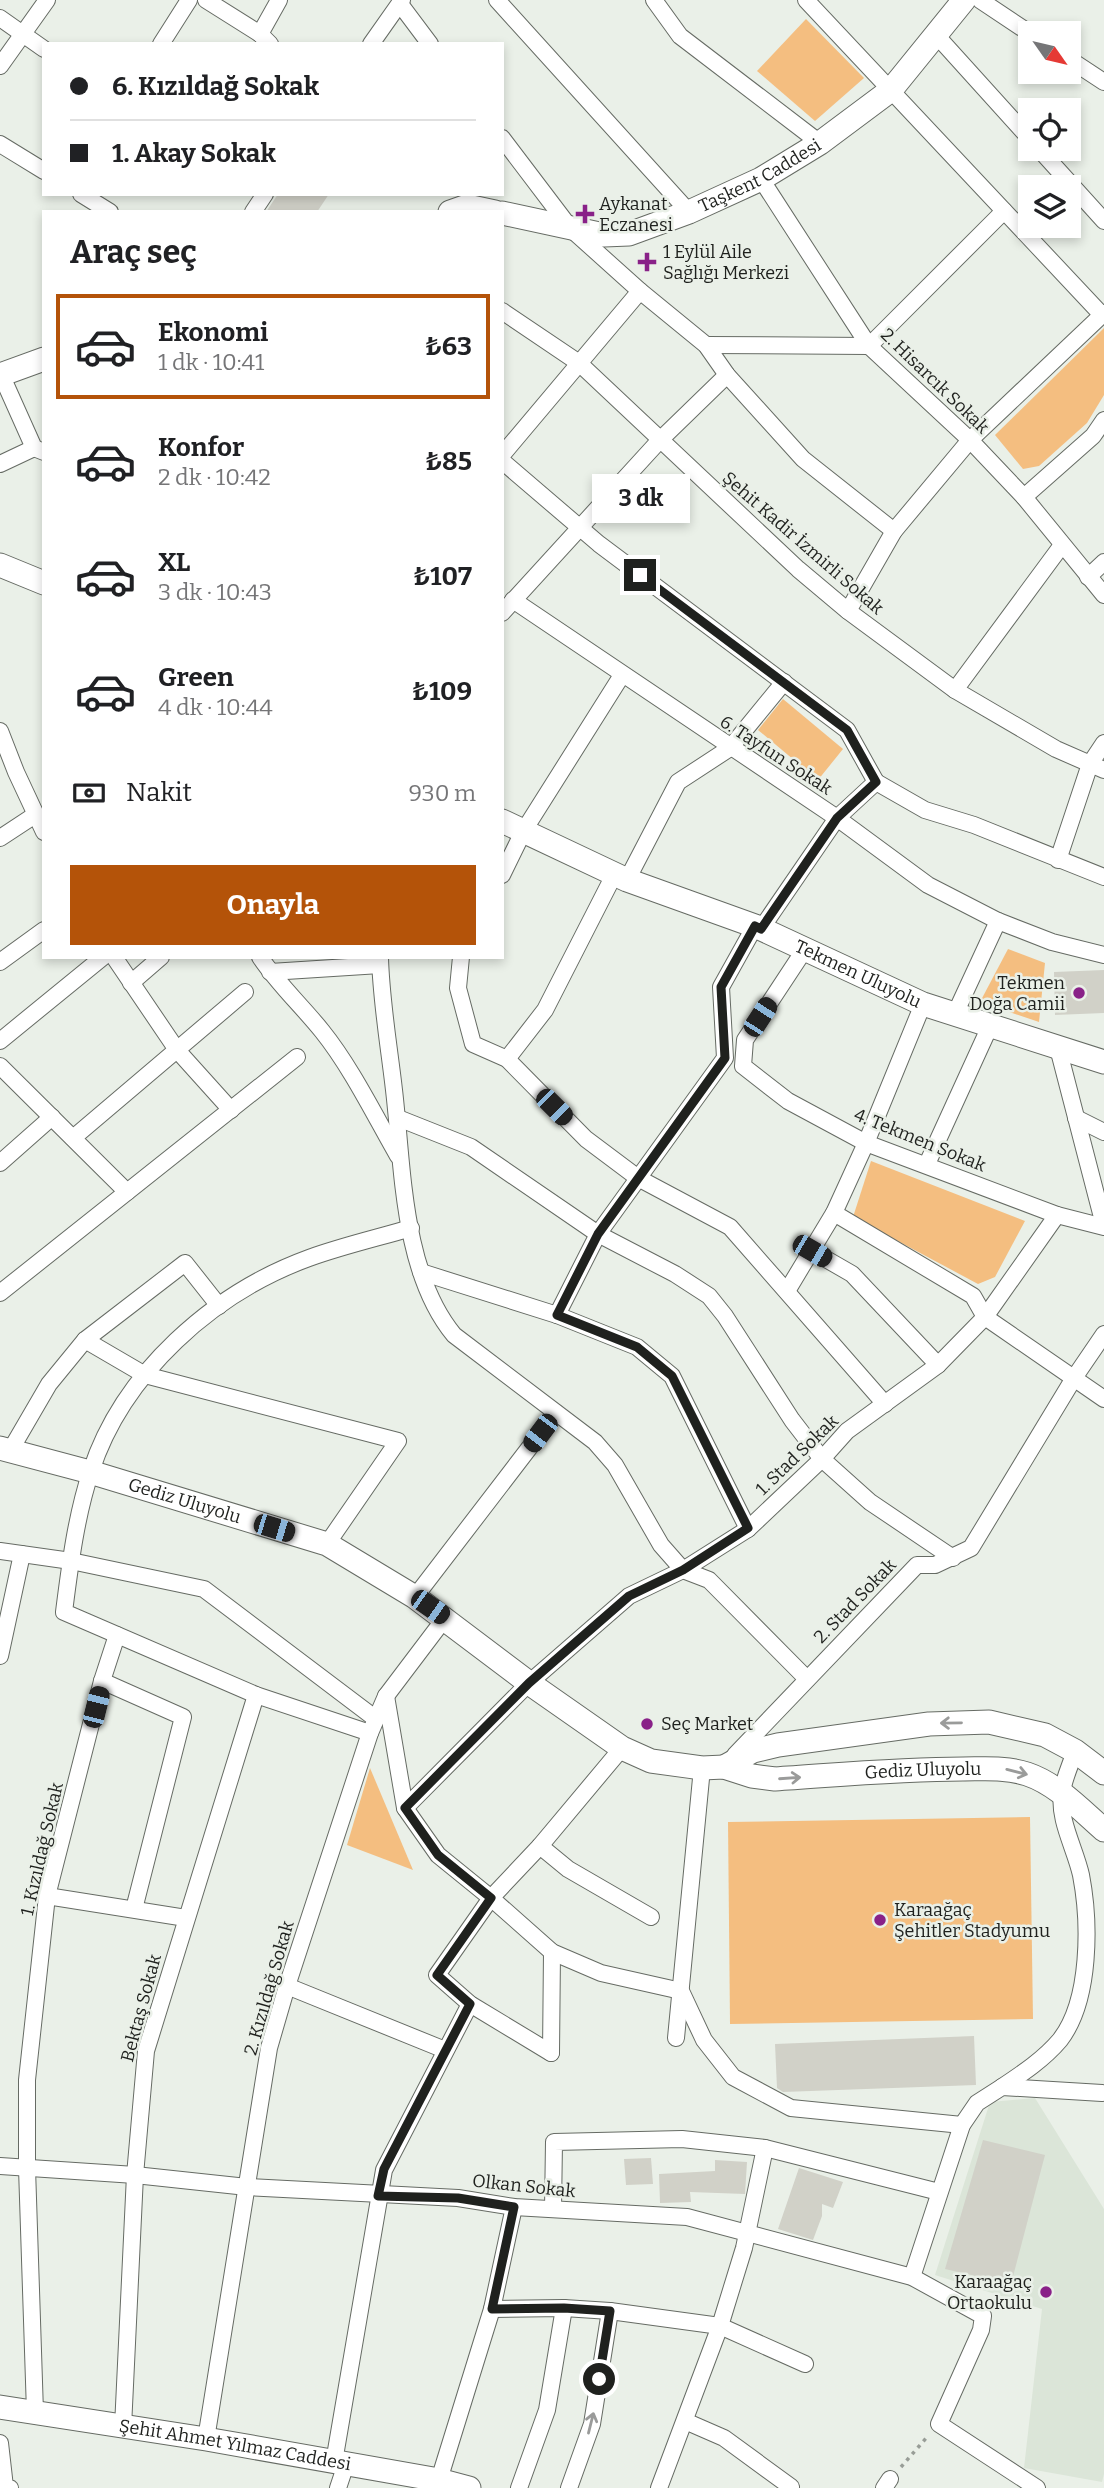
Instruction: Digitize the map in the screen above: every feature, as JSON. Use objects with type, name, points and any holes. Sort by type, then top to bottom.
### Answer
[{"type":"street","points":[[0,66],[47,0]]},
{"type":"street","points":[[162,42],[189,0]]},
{"type":"street","points":[[206,0],[265,39],[279,0]]},
{"type":"street","points":[[497,0],[689,212]]},
{"type":"street","points":[[654,0],[680,36],[820,143]]},
{"type":"street","points":[[806,0],[1103,314],[970,440],[894,531],[848,611]]},
{"type":"street","points":[[965,1],[1018,28]]},
{"type":"street","name":"Taşkent Caddesi","points":[[504,213],[604,235],[629,233],[689,212],[761,179],[820,143],[891,90],[965,1]]},
{"type":"street","points":[[372,42],[401,2],[429,42]]},
{"type":"street","points":[[0,19],[42,48]]},
{"type":"street","points":[[937,36],[1018,126]]},
{"type":"street","points":[[1082,68],[1104,82]]},
{"type":"street","points":[[504,141],[571,229],[706,345],[727,375],[803,459],[894,531]]},
{"type":"street","points":[[0,144],[42,171]]},
{"type":"street","points":[[1050,161],[1104,222]]},
{"type":"street","name":"2. Hisarcık Sokak","points":[[761,179],[869,345],[970,440],[1024,497],[1104,595]]},
{"type":"street","points":[[84,196],[107,210]]},
{"type":"street","points":[[456,210],[467,206],[486,210]]},
{"type":"street","points":[[706,345],[869,345],[1004,211]]},
{"type":"street","points":[[504,453],[640,291]]},
{"type":"street","name":"Şehit Kadir İzmirli Sokak","points":[[504,312],[579,363],[659,441],[798,569],[848,611],[955,690],[1056,749],[1097,767]]},
{"type":"street","points":[[0,464],[39,450],[0,374],[42,360]]},
{"type":"street","points":[[507,607],[659,441],[727,375]]},
{"type":"street","points":[[1024,497],[1093,436],[1104,420]]},
{"type":"street","points":[[504,463],[599,544],[847,730],[876,782],[925,810],[974,825],[1104,877]]},
{"type":"street","points":[[955,690],[1062,545]]},
{"type":"street","points":[[1088,577],[1104,562]]},
{"type":"street","points":[[0,565],[42,582]]},
{"type":"street","name":"6. Tayfun Sokak","points":[[507,607],[622,675],[837,818],[928,885],[998,921],[1052,942],[1104,955]]},
{"type":"street","points":[[504,870],[523,832],[622,675]]},
{"type":"street","points":[[507,1059],[545,1010],[678,782],[730,748],[784,682]]},
{"type":"street","points":[[0,731],[42,828]]},
{"type":"street","points":[[1058,860],[1097,767],[1104,743]]},
{"type":"street","points":[[557,1315],[598,1234],[725,1058],[721,987],[758,927],[837,818],[876,782]]},
{"type":"street","points":[[0,838],[35,816]]},
{"type":"street","name":"Tekmen Uluyolu","points":[[504,822],[621,877],[758,927],[923,1004],[1104,1062]]},
{"type":"street","points":[[955,1014],[998,921]]},
{"type":"street","points":[[0,962],[42,931]]},
{"type":"street","name":"4. Tekmen Sokak","points":[[805,949],[745,1040],[743,1066],[788,1101],[866,1143],[1057,1215],[1104,1226]]},
{"type":"street","points":[[0,1041],[101,959]]},
{"type":"street","points":[[115,959],[177,1050],[230,1110]]},
{"type":"street","points":[[131,983],[159,959]]},
{"type":"street","points":[[261,959],[324,1033],[365,1097],[402,1163]]},
{"type":"street","points":[[461,959],[458,988],[473,1044],[507,1059],[586,1139],[638,1178],[730,1227],[885,1404]]},
{"type":"street","points":[[270,972],[380,961],[411,1228],[421,1272],[437,1310],[454,1335],[595,1442],[615,1465],[661,1545],[683,1570],[709,1580],[807,1679]]},
{"type":"street","points":[[73,1138],[245,992]]},
{"type":"street","points":[[788,1291],[834,1213],[923,1004]]},
{"type":"street","points":[[927,1164],[990,1026]]},
{"type":"street","points":[[1058,1048],[1104,1226]]},
{"type":"street","points":[[0,1293],[297,1057]]},
{"type":"street","points":[[0,1066],[127,1192]]},
{"type":"street","points":[[0,1163],[52,1117]]},
{"type":"street","points":[[398,1118],[471,1147],[598,1234],[675,1274],[709,1296],[822,1460],[870,1502],[953,1558]]},
{"type":"street","points":[[1076,1118],[1104,1132]]},
{"type":"street","points":[[834,1213],[973,1296],[985,1317],[1104,1399]]},
{"type":"street","name":"1. Stad Sokak","points":[[405,1808],[529,1683],[629,1596],[683,1570],[748,1528],[822,1460],[847,1431],[938,1365],[985,1317],[1057,1215]]},
{"type":"street","points":[[373,1726],[256,1695],[64,1612],[71,1560],[90,1472],[121,1407],[145,1375],[169,1349],[219,1306],[256,1281],[308,1258],[411,1228]]},
{"type":"street","points":[[812,1251],[852,1274],[938,1365]]},
{"type":"street","points":[[5,1449],[49,1384],[85,1340],[185,1263],[219,1306]]},
{"type":"street","points":[[421,1272],[557,1315],[637,1347],[672,1376],[748,1528]]},
{"type":"street","name":"2. Stad Sokak","points":[[713,1768],[807,1679],[917,1565],[935,1565],[971,1548],[1074,1378],[1104,1334]]},
{"type":"street","points":[[85,1340],[145,1375],[398,1441],[327,1544]]},
{"type":"street","points":[[415,1597],[556,1413]]},
{"type":"street","name":"Gediz Uluyolu","points":[[5,1449],[327,1544],[415,1597],[529,1683],[622,1748],[651,1761],[775,1779],[930,1769],[1006,1769],[1028,1774],[1062,1793],[1104,1830]]},
{"type":"street","points":[[0,1551],[71,1560],[204,1589],[373,1726]]},
{"type":"street","points":[[0,1656],[22,1554]]},
{"type":"street","name":"2. Kızıldağ Sokak","points":[[206,2439],[270,2048],[287,1986],[373,1726],[386,1696],[445,1618]]},
{"type":"street","name":"1. Kızıldağ Sokak","points":[[35,2412],[27,2168],[27,2080],[47,1896],[102,1681],[117,1635]]},
{"type":"street","points":[[102,1681],[183,1717],[134,1909]]},
{"type":"street","name":"Bektaş Sokak","points":[[123,2427],[135,2175],[146,2051],[256,1695]]},
{"type":"street","points":[[386,1696],[405,1808],[438,1855],[552,1952],[601,1973],[681,1992]]},
{"type":"street","points":[[676,2038],[713,1768],[753,1751],[778,1745],[929,1724],[989,1722],[1045,1735],[1075,1751],[1104,1773]]},
{"type":"street","points":[[552,1952],[551,2053],[470,2004],[437,1975],[491,1898],[540,1846],[622,1748]]},
{"type":"street","points":[[912,2277],[962,2126],[977,2103],[1041,2059],[1061,2039],[1075,2014],[1082,1987],[1086,1905],[1080,1872],[1064,1818],[1062,1793],[1075,1751]]},
{"type":"street","points":[[540,1846],[568,1869],[650,1917]]},
{"type":"street","points":[[47,1896],[186,1917]]},
{"type":"street","points":[[287,1986],[445,2050]]},
{"type":"street","points":[[681,1992],[704,2040],[733,2077],[791,2108],[962,2126]]},
{"type":"street","points":[[338,2488],[384,2169],[470,2004]]},
{"type":"street","points":[[1002,2087],[1102,2093]]},
{"type":"street","points":[[553,2209],[554,2142],[682,2139],[765,2148],[939,2192]]},
{"type":"street","points":[[659,2488],[720,2326],[748,2232],[765,2148]]},
{"type":"street","name":"Olkan Sokak","points":[[0,2166],[135,2175],[247,2187],[378,2196],[458,2198],[514,2207],[687,2217],[912,2277],[983,2316],[981,2330],[939,2424]]},
{"type":"street","points":[[439,2480],[492,2309],[514,2207]]},
{"type":"street","points":[[492,2309],[564,2308],[610,2311],[720,2326],[805,2364]]},
{"type":"street","points":[[519,2488],[547,2410],[564,2308]]},
{"type":"street","points":[[569,2488],[592,2424],[610,2311]]},
{"type":"street","name":"Şehit Ahmet Yılmaz Caddesi","points":[[0,2407],[206,2439],[439,2480],[469,2488]]},
{"type":"street","points":[[685,2421],[724,2438],[791,2487]]},
{"type":"street","points":[[939,2424],[1037,2488]]},
{"type":"street","points":[[0,2443],[7,2488]]},
{"type":"path","points":[[887,2484],[939,2424]]},
{"type":"shaded area","points":[[806,19],[864,78],[815,121],[757,71]]},
{"type":"shaded area","points":[[1104,328],[1104,395],[1087,423],[1039,466],[1023,469],[995,435]]},
{"type":"shaded area","points":[[783,699],[843,749],[818,780],[758,730]]},
{"type":"shaded area","points":[[1008,949],[1045,963],[1039,1022],[980,1002]]},
{"type":"shaded area","points":[[871,1161],[1025,1221],[995,1277],[978,1284],[853,1217]]},
{"type":"shaded area","points":[[370,1768],[413,1870],[347,1845]]},
{"type":"shaded area","name":"Karaağaç Şehitler Stadyumu","points":[[1030,1817],[1033,2019],[730,2024],[728,1822]]},
{"type":"shaded area","name":"Karaağaç Ortaokulu","points":[[1035,2098],[1104,2209],[1102,2482],[1024,2468],[1042,2309],[935,2275],[990,2102]]},
{"type":"building","points":[[277,196],[328,196],[318,210],[267,210]]},
{"type":"building","name":"Tekmen Doğa Camii","points":[[1104,970],[1104,1013],[1055,1015],[1054,972]]},
{"type":"building","points":[[974,2036],[976,2085],[783,2092],[777,2088],[775,2044]]},
{"type":"building","points":[[983,2140],[1045,2155],[1011,2284],[945,2269]]},
{"type":"building","points":[[651,2158],[653,2184],[626,2185],[624,2159]]},
{"type":"building","points":[[715,2160],[747,2162],[745,2194],[690,2192],[691,2202],[660,2203],[659,2174],[715,2171]]},
{"type":"building","points":[[799,2168],[843,2182],[833,2208],[822,2204],[822,2216],[813,2240],[778,2229]]},
{"type":"place","name":"Aykanat Eczanesi","points":[[585,214]]},
{"type":"place","name":"1 Eylül Aile Sağlığı Merkezi","points":[[647,262]]},
{"type":"place","name":"Tekmen Doğa Camii","points":[[1079,993]]},
{"type":"place","name":"Seç Market","points":[[647,1724]]},
{"type":"place","name":"Karaağaç Şehitler Stadyumu","points":[[880,1920]]},
{"type":"place","name":"Karaağaç Ortaokulu","points":[[1046,2292]]},
{"type":"route","points":[[599,2379],[610,2311],[564,2308],[492,2309],[514,2207],[458,2198],[378,2196],[384,2169],[470,2004],[437,1975],[491,1898],[438,1855],[405,1808],[529,1683],[629,1596],[683,1570],[748,1528],[672,1376],[637,1347],[557,1315],[598,1234],[725,1058],[721,987],[755,926],[761,929],[837,818],[876,782],[847,730],[640,575]]}]
